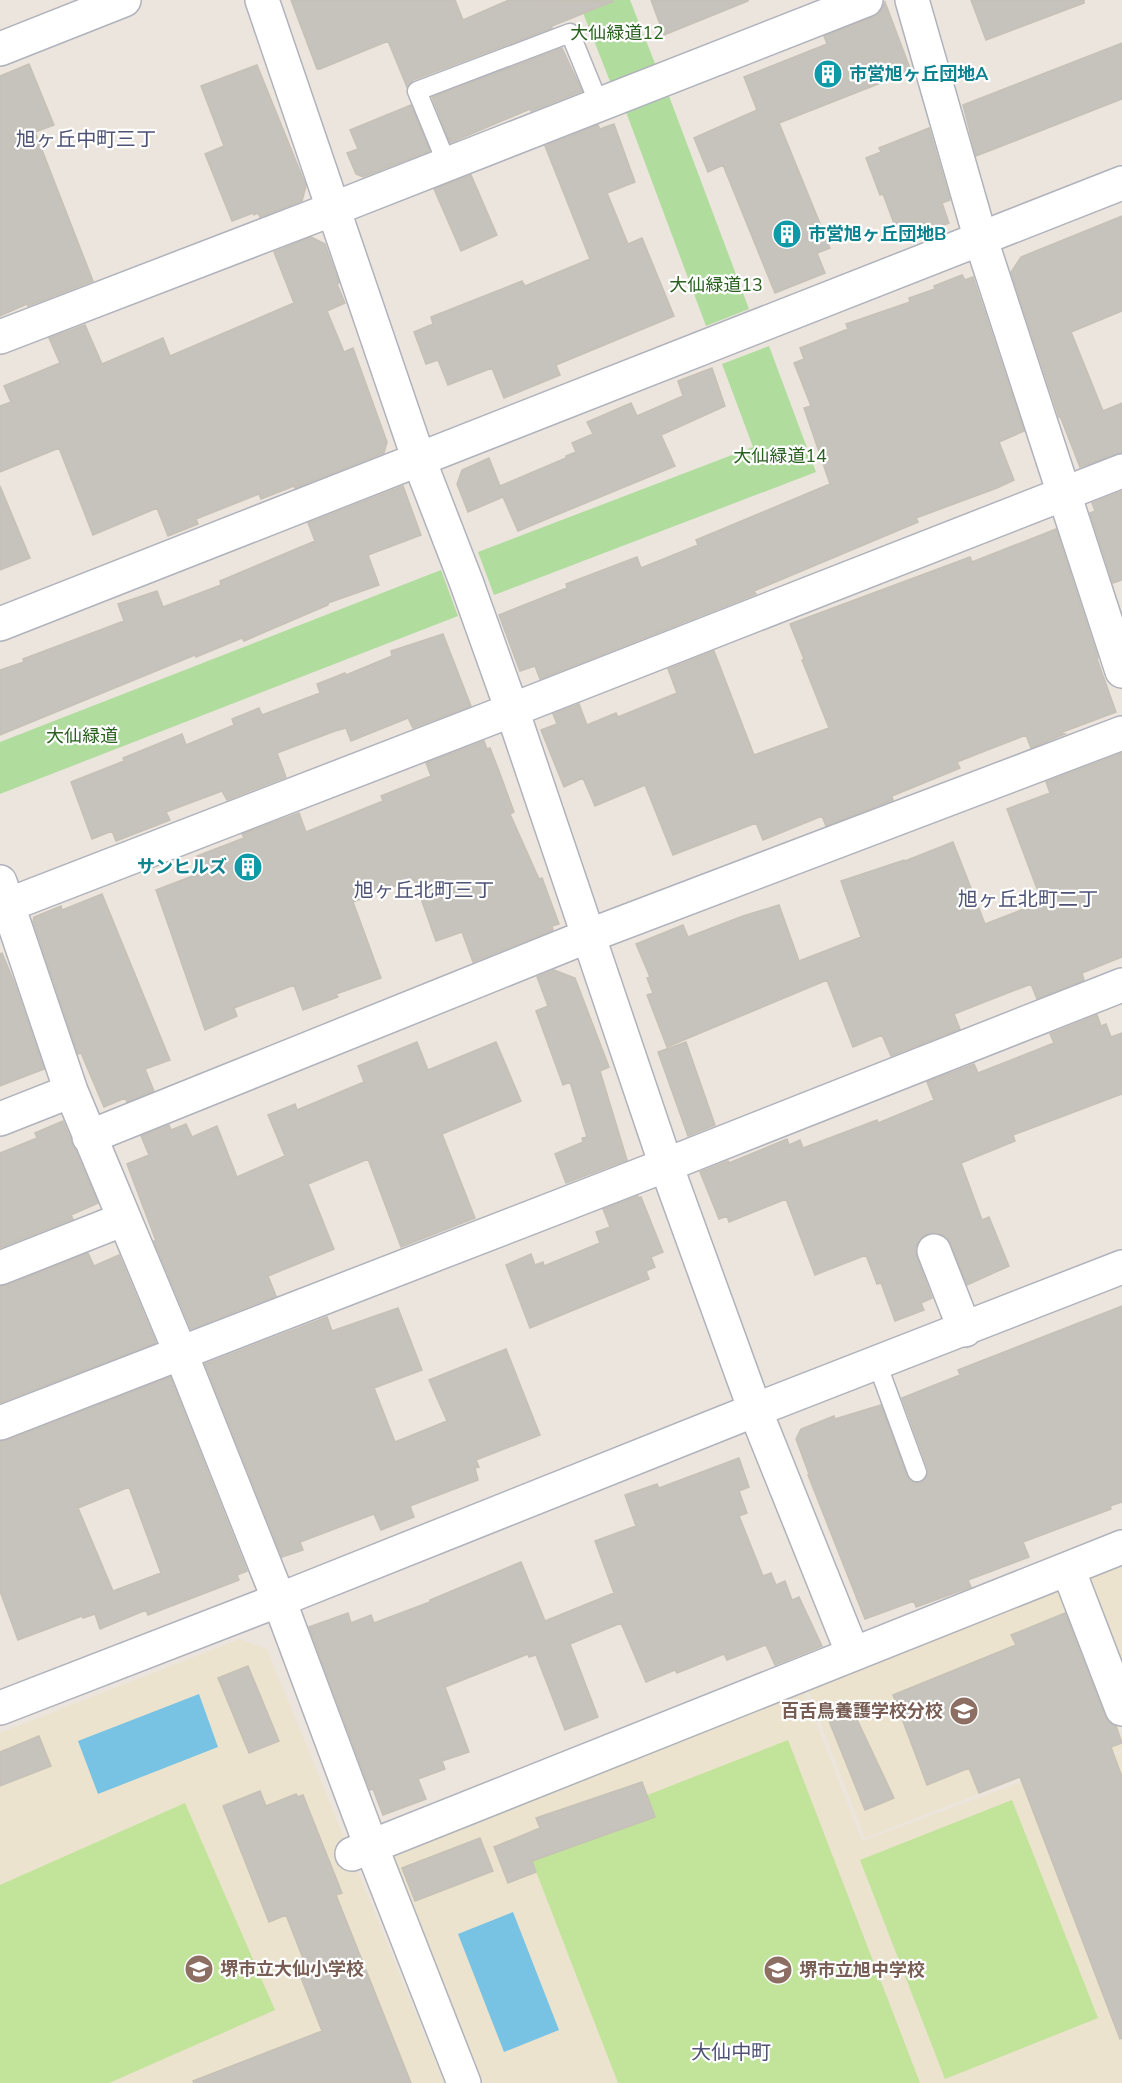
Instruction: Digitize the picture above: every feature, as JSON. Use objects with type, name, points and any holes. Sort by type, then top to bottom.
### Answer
[{"type":"street","points":[[0,49],[123,0]]},
{"type":"street","points":[[262,0],[419,460],[512,710],[666,1165],[755,1410],[853,1654]]},
{"type":"street","points":[[0,337],[866,0]]},
{"type":"street","points":[[912,0],[981,240],[1064,493],[1113,609],[1122,671]]},
{"type":"street","points":[[0,624],[1122,183]]},
{"type":"street","points":[[464,2083],[361,1850],[279,1600],[181,1354],[89,1137],[3,898],[512,710],[1122,471]]},
{"type":"street","points":[[89,1137],[588,936],[1122,733]]},
{"type":"street","points":[[0,1423],[666,1165],[1122,984]]},
{"type":"street","points":[[0,1119],[71,1091]]},
{"type":"street","points":[[0,1268],[124,1219]]},
{"type":"street","points":[[934,1251],[964,1330]]},
{"type":"street","points":[[0,1708],[1122,1267]]},
{"type":"street","points":[[361,1850],[1122,1547]]},
{"type":"street","points":[[1068,1569],[1122,1709]]},
{"type":"lane","points":[[447,164],[417,91],[570,33],[599,104]]},
{"type":"lane","points":[[877,1363],[917,1472]]},
{"type":"shaded area","points":[[1122,1563],[1122,1682],[1086,1591],[1091,1575]]},
{"type":"shaded area","name":"百舌鳥養護学校分校","points":[[1059,1589],[1067,1594],[1122,1737],[1122,1750],[1037,1783],[1032,1773],[865,1838],[806,1685]]},
{"type":"shaded area","name":"堺市立大仙小学校","points":[[240,1639],[267,1649],[444,2083],[0,2083],[0,1733]]},
{"type":"shaded area","name":"堺市立旭中学校","points":[[803,1689],[862,1841],[1032,1778],[1036,1786],[1122,1753],[1122,2083],[478,2083],[390,1858],[395,1846]]},
{"type":"green space","name":"大仙緑道12","points":[[578,0],[630,0],[656,66],[611,84]]},
{"type":"green space","name":"大仙緑道13","points":[[669,96],[749,309],[706,326],[626,112]]},
{"type":"green space","name":"大仙緑道14","points":[[769,346],[816,472],[494,595],[478,552],[753,447],[722,364]]},
{"type":"green space","name":"大仙緑道","points":[[441,570],[458,616],[0,794],[0,742]]},
{"type":"green space","points":[[788,1740],[920,2083],[618,2083],[525,1843]]},
{"type":"green space","points":[[1012,1800],[1098,2018],[945,2079],[860,1860]]},
{"type":"green space","points":[[185,1803],[275,2010],[109,2083],[0,2083],[0,1885]]},
{"type":"water","points":[[199,1694],[218,1747],[98,1794],[78,1741]]},
{"type":"water","points":[[513,1912],[559,2030],[504,2052],[458,1934]]},
{"type":"building","points":[[291,0],[455,0],[463,20],[509,0],[614,1],[552,26],[552,28],[413,80],[407,87],[388,41],[317,69]]},
{"type":"building","points":[[651,0],[748,0],[748,1],[664,35]]},
{"type":"building","points":[[971,0],[1084,0],[1084,3],[986,40]]},
{"type":"building","points":[[885,2],[911,71],[779,123],[830,248],[817,253],[825,273],[775,293],[723,165],[708,172],[694,138],[757,110],[744,77],[827,44],[824,36],[873,17],[881,11]]},
{"type":"building","points":[[1122,43],[1122,99],[976,156],[963,105]]},
{"type":"building","points":[[562,48],[582,91],[531,111],[530,109],[450,143],[432,97]]},
{"type":"building","points":[[29,64],[54,125],[35,132],[93,281],[0,316],[0,76]]},
{"type":"building","points":[[257,65],[306,186],[302,201],[260,217],[258,213],[254,215],[253,213],[232,221],[205,154],[224,146],[201,86]]},
{"type":"building","points":[[411,105],[430,151],[363,177],[356,174],[347,153],[358,149],[350,130]]},
{"type":"building","points":[[614,124],[635,182],[607,193],[628,244],[642,238],[674,316],[556,365],[560,375],[504,398],[492,368],[448,385],[438,360],[426,364],[414,332],[433,324],[431,317],[522,281],[525,286],[590,259],[545,146],[598,125],[600,129]]},
{"type":"building","points":[[929,128],[950,200],[942,203],[949,223],[901,242],[883,194],[880,195],[866,158],[881,152],[879,148]]},
{"type":"building","points":[[471,175],[497,235],[461,251],[434,189]]},
{"type":"building","points":[[1122,216],[1122,311],[1071,332],[1103,411],[1122,403],[1122,453],[1080,467],[1059,417],[1011,272],[1021,257]]},
{"type":"building","points":[[311,237],[325,244],[339,283],[337,284],[345,303],[327,311],[344,352],[353,348],[387,442],[384,453],[295,488],[294,486],[261,499],[259,494],[196,519],[198,524],[168,536],[157,508],[93,535],[59,448],[0,472],[0,406],[11,402],[4,386],[60,363],[49,338],[85,325],[102,364],[163,338],[170,356],[294,303],[274,252]]},
{"type":"building","points":[[962,275],[965,280],[973,277],[1024,431],[999,442],[1014,480],[916,518],[918,522],[754,591],[756,594],[540,679],[535,666],[520,671],[499,615],[567,588],[566,584],[637,557],[641,568],[698,545],[696,540],[830,484],[804,408],[811,406],[794,363],[804,359],[800,348],[848,329],[846,324],[910,302],[909,298],[935,289],[934,286]]},
{"type":"building","points":[[712,368],[725,406],[661,435],[675,466],[518,531],[503,497],[468,512],[457,484],[462,470],[489,458],[500,486],[576,452],[572,443],[593,434],[587,422],[631,403],[637,416],[683,396],[678,381]]},
{"type":"building","points":[[0,486],[30,558],[0,570]]},
{"type":"building","points":[[403,486],[421,535],[368,555],[379,585],[328,603],[328,605],[244,641],[242,638],[196,657],[195,655],[0,735],[0,670],[124,621],[118,604],[157,591],[163,607],[221,585],[220,581],[315,541],[308,523]]},
{"type":"building","points":[[1122,491],[1122,580],[1113,583],[1090,513],[1095,511],[1092,503]]},
{"type":"building","points":[[1056,529],[1116,712],[1060,733],[1065,734],[1031,748],[1026,735],[990,749],[957,762],[960,768],[892,796],[893,800],[826,826],[822,816],[763,840],[756,823],[673,855],[645,785],[595,806],[583,778],[564,787],[541,730],[557,724],[553,714],[579,704],[587,725],[616,713],[618,717],[677,693],[668,669],[714,651],[754,755],[829,728],[790,624],[970,557],[972,562]]},
{"type":"building","points":[[443,634],[471,706],[413,728],[408,718],[351,741],[346,728],[335,731],[277,753],[286,777],[227,800],[222,791],[166,812],[170,820],[116,841],[112,831],[92,839],[71,782],[182,734],[186,745],[234,725],[232,719],[259,708],[262,715],[320,693],[317,684],[392,656],[391,651]]},
{"type":"building","points":[[484,741],[487,749],[490,748],[514,812],[510,814],[539,879],[542,878],[559,924],[552,926],[553,930],[473,962],[462,932],[436,941],[414,879],[353,902],[381,978],[336,994],[338,997],[303,1010],[294,985],[234,1008],[237,1016],[205,1030],[156,890],[203,872],[197,856],[244,838],[242,834],[299,813],[306,832],[383,801],[381,796],[431,776],[426,763]]},
{"type":"building","points":[[1122,753],[1122,957],[1082,973],[1084,980],[1037,999],[1031,984],[954,1014],[960,1029],[891,1056],[882,1035],[853,1047],[827,980],[667,1047],[647,995],[653,993],[647,978],[650,977],[636,944],[683,925],[688,937],[779,905],[799,961],[861,937],[841,881],[905,861],[953,842],[985,924],[1042,902],[1007,809],[1050,793],[1046,782]]},
{"type":"building","points":[[102,894],[170,1060],[145,1069],[154,1091],[127,1102],[125,1098],[104,1107],[81,1053],[78,1054],[33,921],[34,917],[61,906],[62,910]]},
{"type":"building","points":[[2,953],[44,1069],[0,1086],[0,954]]},
{"type":"building","points":[[554,970],[575,978],[609,1067],[600,1071],[627,1160],[566,1183],[555,1154],[583,1142],[582,1138],[587,1137],[570,1082],[563,1085],[536,1011],[548,1006],[537,977]]},
{"type":"building","points":[[1097,1015],[1101,1026],[1106,1024],[1111,1037],[1122,1033],[1122,1094],[1013,1135],[1015,1141],[961,1163],[982,1220],[989,1217],[1009,1266],[967,1285],[946,1237],[936,1232],[927,1234],[919,1240],[915,1249],[932,1298],[921,1303],[924,1310],[895,1321],[881,1283],[877,1284],[866,1255],[815,1275],[786,1199],[729,1222],[727,1216],[719,1219],[700,1172],[728,1161],[729,1163],[787,1139],[789,1145],[800,1140],[803,1148],[877,1120],[878,1123],[934,1100],[927,1082],[974,1064],[978,1073],[1054,1043],[1050,1034]]},
{"type":"building","points":[[417,1042],[428,1070],[496,1042],[521,1101],[442,1134],[475,1218],[401,1247],[368,1159],[308,1184],[334,1249],[268,1276],[276,1296],[191,1329],[154,1241],[156,1241],[127,1164],[149,1155],[141,1136],[169,1125],[171,1130],[186,1124],[192,1137],[217,1126],[237,1177],[285,1156],[268,1115],[295,1104],[297,1110],[364,1082],[358,1066]]},
{"type":"building","points":[[686,1042],[715,1125],[688,1136],[658,1052]]},
{"type":"building","points":[[63,1121],[98,1203],[71,1215],[73,1219],[0,1248],[0,1153],[37,1138],[35,1133]]},
{"type":"building","points":[[638,1196],[641,1197],[663,1252],[651,1257],[655,1267],[646,1271],[649,1279],[530,1328],[506,1265],[531,1254],[535,1265],[543,1262],[544,1266],[600,1243],[596,1232],[610,1227],[603,1209]]},
{"type":"building","points":[[88,1253],[94,1266],[119,1255],[156,1343],[0,1403],[0,1286]]},
{"type":"building","points":[[1122,1306],[1122,1502],[1110,1506],[1111,1509],[1023,1542],[1029,1557],[968,1580],[971,1587],[916,1607],[914,1601],[865,1619],[808,1475],[796,1439],[801,1429],[834,1416],[835,1419],[881,1405],[907,1476],[915,1483],[921,1482],[928,1474],[928,1469],[902,1398],[960,1375],[958,1370]]},
{"type":"building","points":[[398,1308],[422,1370],[374,1388],[395,1442],[447,1421],[429,1380],[506,1349],[540,1435],[476,1460],[479,1467],[475,1468],[478,1480],[410,1506],[414,1517],[381,1530],[374,1514],[300,1542],[303,1550],[282,1557],[205,1364],[327,1317],[332,1331]]},
{"type":"building","points":[[170,1377],[247,1571],[237,1575],[239,1580],[148,1615],[146,1610],[100,1629],[95,1614],[83,1618],[82,1616],[18,1640],[0,1591],[0,1441]],"holes":[[[129,1487],[161,1573],[113,1591],[78,1508]]]},
{"type":"building","points":[[739,1458],[749,1487],[739,1491],[747,1513],[739,1516],[763,1576],[771,1573],[776,1585],[785,1581],[792,1600],[799,1597],[822,1646],[775,1665],[766,1645],[727,1660],[724,1654],[677,1673],[675,1670],[646,1682],[621,1623],[570,1644],[598,1717],[565,1730],[536,1655],[529,1657],[528,1654],[445,1687],[469,1752],[442,1761],[445,1769],[418,1779],[426,1799],[383,1815],[373,1789],[370,1790],[309,1627],[348,1613],[351,1623],[371,1615],[374,1623],[430,1602],[430,1600],[521,1562],[545,1621],[614,1593],[595,1541],[636,1526],[625,1495],[657,1484],[659,1488]]},
{"type":"building","points":[[1065,1613],[1105,1716],[1110,1723],[1116,1726],[1122,1743],[1111,1747],[1122,1777],[1122,2038],[1120,2039],[1020,1777],[979,1793],[969,1768],[927,1785],[893,1695],[1016,1645],[1011,1635]]},
{"type":"building","points":[[248,1666],[279,1741],[249,1753],[218,1678]]},
{"type":"building","points":[[853,1711],[894,1798],[865,1810],[829,1721]]},
{"type":"building","points":[[39,1736],[51,1766],[0,1786],[0,1752]]},
{"type":"building","points":[[642,1782],[655,1817],[532,1861],[536,1872],[508,1883],[494,1847],[540,1828],[536,1818]]},
{"type":"building","points":[[260,1791],[266,1806],[296,1794],[298,1797],[303,1795],[342,1893],[336,1895],[411,2083],[194,2083],[193,2081],[322,2031],[298,1970],[306,1966],[286,1915],[269,1922],[223,1806]]},
{"type":"building","points":[[480,1838],[493,1871],[415,1901],[402,1868]]},
{"type":"place","name":"市営旭ヶ丘団地A","points":[[828,74]]},
{"type":"place","name":"市営旭ヶ丘団地B","points":[[787,234]]},
{"type":"place","name":"サンヒルズ","points":[[248,867]]},
{"type":"place","name":"百舌鳥養護学校分校","points":[[964,1711]]},
{"type":"place","name":"堺市立大仙小学校","points":[[199,1969]]},
{"type":"place","name":"堺市立旭中学校","points":[[778,1970]]},
{"type":"district","name":"旭ヶ丘中町三丁","points":[[86,139]]},
{"type":"district","name":"旭ヶ丘北町三丁","points":[[424,890]]},
{"type":"district","name":"旭ヶ丘北町二丁","points":[[1028,899]]},
{"type":"district","name":"大仙中町","points":[[731,2052]]}]
